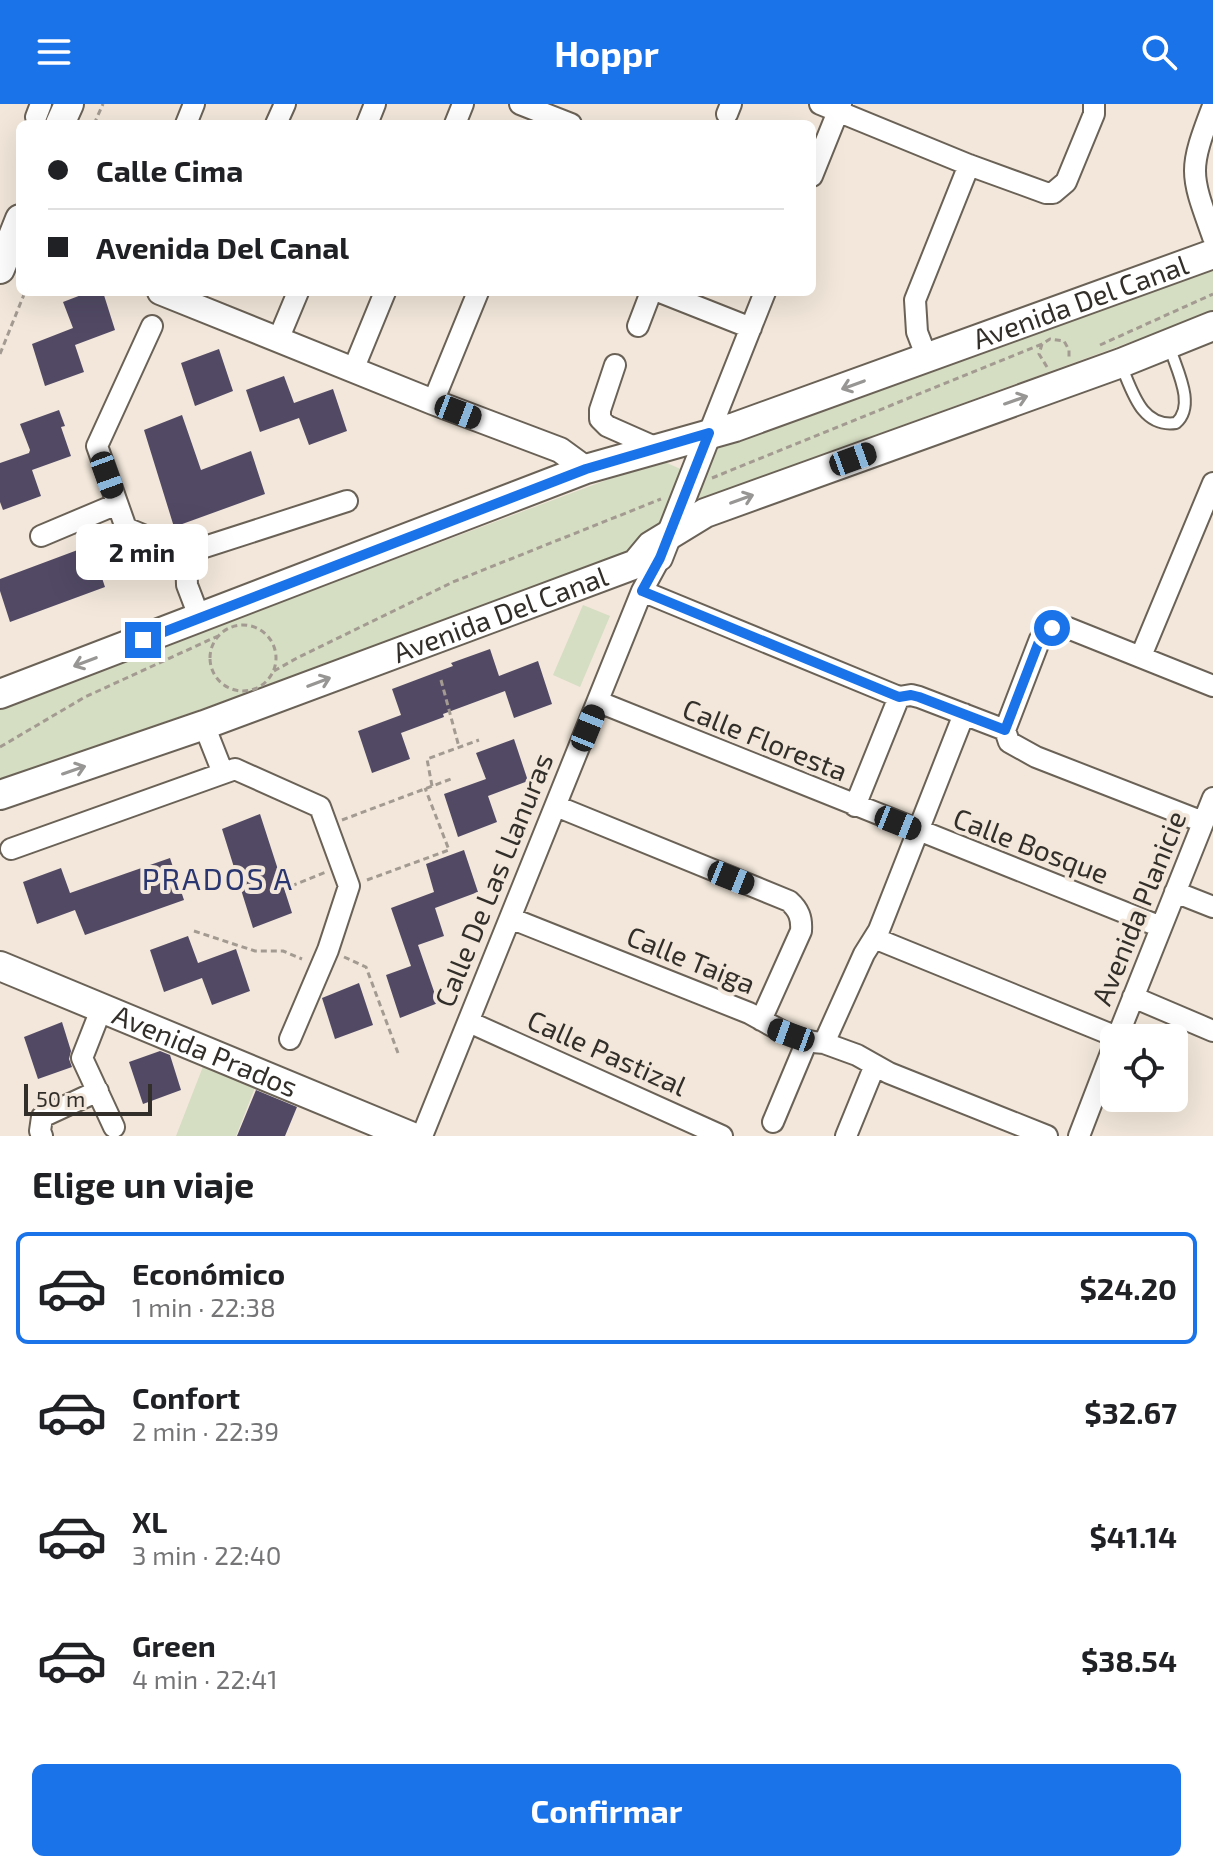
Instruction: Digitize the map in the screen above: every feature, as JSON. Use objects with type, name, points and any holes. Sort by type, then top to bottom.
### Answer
[{"type":"main road","points":[[46,115],[69,104]]},
{"type":"main road","points":[[0,269],[14,229]]},
{"type":"main road","name":"Avenida Del Canal","points":[[0,694],[209,628],[586,469],[735,427],[1213,254]]},
{"type":"main road","name":"Avenida Del Canal","points":[[0,795],[204,725],[636,564],[651,546],[671,531],[719,508],[1121,363],[1213,326]]},
{"type":"main road","name":"Avenida Prados","points":[[0,966],[410,1136]]},
{"type":"street","points":[[520,104],[548,120]]},
{"type":"street","points":[[816,163],[833,106],[969,165],[1038,191],[1053,193],[1066,182],[1094,114],[1094,104]]},
{"type":"street","points":[[1213,106],[1198,144],[1193,170],[1194,183],[1213,237]]},
{"type":"street","points":[[927,358],[917,332],[915,300],[969,165]]},
{"type":"street","points":[[181,296],[202,300],[278,340],[560,450],[586,469]]},
{"type":"street","points":[[278,340],[296,296]]},
{"type":"street","points":[[353,370],[383,296]]},
{"type":"street","points":[[433,402],[476,296]]},
{"type":"street","points":[[638,326],[649,296]]},
{"type":"street","points":[[670,296],[751,328]]},
{"type":"street","name":"Calle De Las Llanuras","points":[[422,1136],[642,591],[671,531],[763,296]]},
{"type":"street","points":[[152,326],[97,446],[126,528],[186,553],[347,501]]},
{"type":"street","points":[[615,365],[600,410],[600,419],[607,426],[659,449]]},
{"type":"street","points":[[1141,656],[1213,483]]},
{"type":"street","points":[[41,536],[117,504]]},
{"type":"street","points":[[186,553],[187,585],[209,628]]},
{"type":"street","points":[[642,591],[899,697],[911,695],[1005,730]]},
{"type":"street","points":[[1203,822],[1036,757],[1009,742],[1005,730],[1040,639],[1052,628],[1068,628],[1213,686]]},
{"type":"street","name":"Calle Floresta","points":[[599,702],[855,806],[899,697]]},
{"type":"street","points":[[855,806],[919,832],[964,714]]},
{"type":"street","points":[[204,725],[223,773]]},
{"type":"street","points":[[11,849],[235,769],[320,807],[345,876],[324,959],[290,1039]]},
{"type":"street","name":"Avenida Planicie","points":[[1122,1024],[1213,798]]},
{"type":"street","name":"Calle Taiga","points":[[510,918],[761,1020],[801,931],[802,922],[796,907],[789,901],[556,806]]},
{"type":"street","name":"Calle Bosque","points":[[773,1122],[874,938],[919,832],[1161,927]]},
{"type":"street","points":[[1175,892],[1213,907]]},
{"type":"street","points":[[874,938],[1100,1031]]},
{"type":"street","points":[[1133,997],[1213,1031]]},
{"type":"street","points":[[102,1007],[82,1058],[114,1127]]},
{"type":"street","points":[[761,1020],[774,1028],[857,1055],[1047,1136]]},
{"type":"street","name":"Calle Pastizal","points":[[469,1022],[722,1136]]},
{"type":"street","points":[[846,1136],[875,1065]]},
{"type":"street","name":"Avenida Planicie","points":[[1079,1136],[1100,1081]]},
{"type":"street","points":[[42,1136],[42,1117],[98,1091]]},
{"type":"lane","points":[[1121,363],[1137,403],[1145,413],[1159,422],[1176,423],[1182,417],[1186,401],[1169,345]]},
{"type":"path","points":[[1097,346],[1213,294]]},
{"type":"path","points":[[0,354],[23,296]]},
{"type":"path","points":[[209,628],[212,669],[226,687],[248,691],[259,688],[274,671],[297,658],[453,582],[1055,338],[1064,341],[1069,350],[1065,363]]},
{"type":"path","points":[[1042,344],[1040,359],[1052,368]]},
{"type":"path","points":[[0,747],[209,628],[236,625],[256,627],[272,641],[276,651],[274,671]]},
{"type":"path","points":[[441,680],[459,747]]},
{"type":"path","points":[[432,786],[427,759],[479,740]]},
{"type":"path","points":[[327,825],[451,779]]},
{"type":"path","points":[[291,886],[449,850],[425,788]]},
{"type":"path","points":[[194,931],[255,951],[283,951],[366,967],[398,1053]]},
{"type":"green space","points":[[1213,266],[1213,312],[697,500],[719,430]]},
{"type":"green space","points":[[660,460],[685,471],[662,523],[627,559],[0,780],[0,707]]},
{"type":"green space","points":[[583,605],[610,616],[580,687],[553,675]]},
{"type":"green space","points":[[204,1064],[256,1085],[236,1136],[176,1136]]},
{"type":"building","points":[[79,296],[104,296],[115,330],[75,345],[84,372],[45,386],[32,344],[73,328],[63,302]]},
{"type":"building","points":[[219,349],[233,391],[195,406],[181,363]]},
{"type":"building","points":[[284,376],[294,403],[333,389],[347,431],[309,445],[299,418],[260,432],[246,390]]},
{"type":"building","points":[[59,410],[71,456],[32,470],[41,496],[3,510],[0,502],[0,463],[30,450],[20,424]]},
{"type":"building","points":[[182,415],[201,470],[251,451],[265,494],[174,527],[144,430]]},
{"type":"building","points":[[91,545],[105,587],[10,622],[0,591],[0,579]]},
{"type":"building","points":[[490,649],[499,676],[538,661],[552,704],[514,718],[505,691],[443,714],[444,717],[401,733],[410,759],[372,773],[358,731],[401,715],[392,689]]},
{"type":"building","points":[[514,739],[528,781],[488,796],[497,822],[458,837],[444,794],[486,779],[476,753]]},
{"type":"building","points":[[260,814],[292,913],[253,928],[222,829]]},
{"type":"building","points":[[464,850],[478,892],[435,908],[444,936],[418,945],[438,1003],[400,1018],[386,975],[411,966],[391,908],[434,892],[426,864]]},
{"type":"building","points":[[170,858],[184,900],[85,935],[75,910],[37,924],[23,882],[61,868],[70,893]]},
{"type":"building","points":[[188,936],[198,963],[236,949],[250,991],[212,1005],[202,978],[164,992],[150,950]]},
{"type":"building","points":[[359,983],[373,1025],[335,1039],[322,998]]},
{"type":"building","points":[[62,1022],[71,1051],[69,1059],[72,1067],[38,1079],[24,1037]]},
{"type":"building","points":[[160,1051],[170,1055],[181,1090],[143,1104],[129,1062]]},
{"type":"building","points":[[256,1090],[297,1107],[285,1136],[237,1136]]},
{"type":"district","name":"PRADOS A","points":[[218,880]]},
{"type":"route","points":[[143,640],[586,469],[709,433],[660,558],[642,591],[899,697],[919,697],[1005,730],[1040,639],[1052,628]]}]
